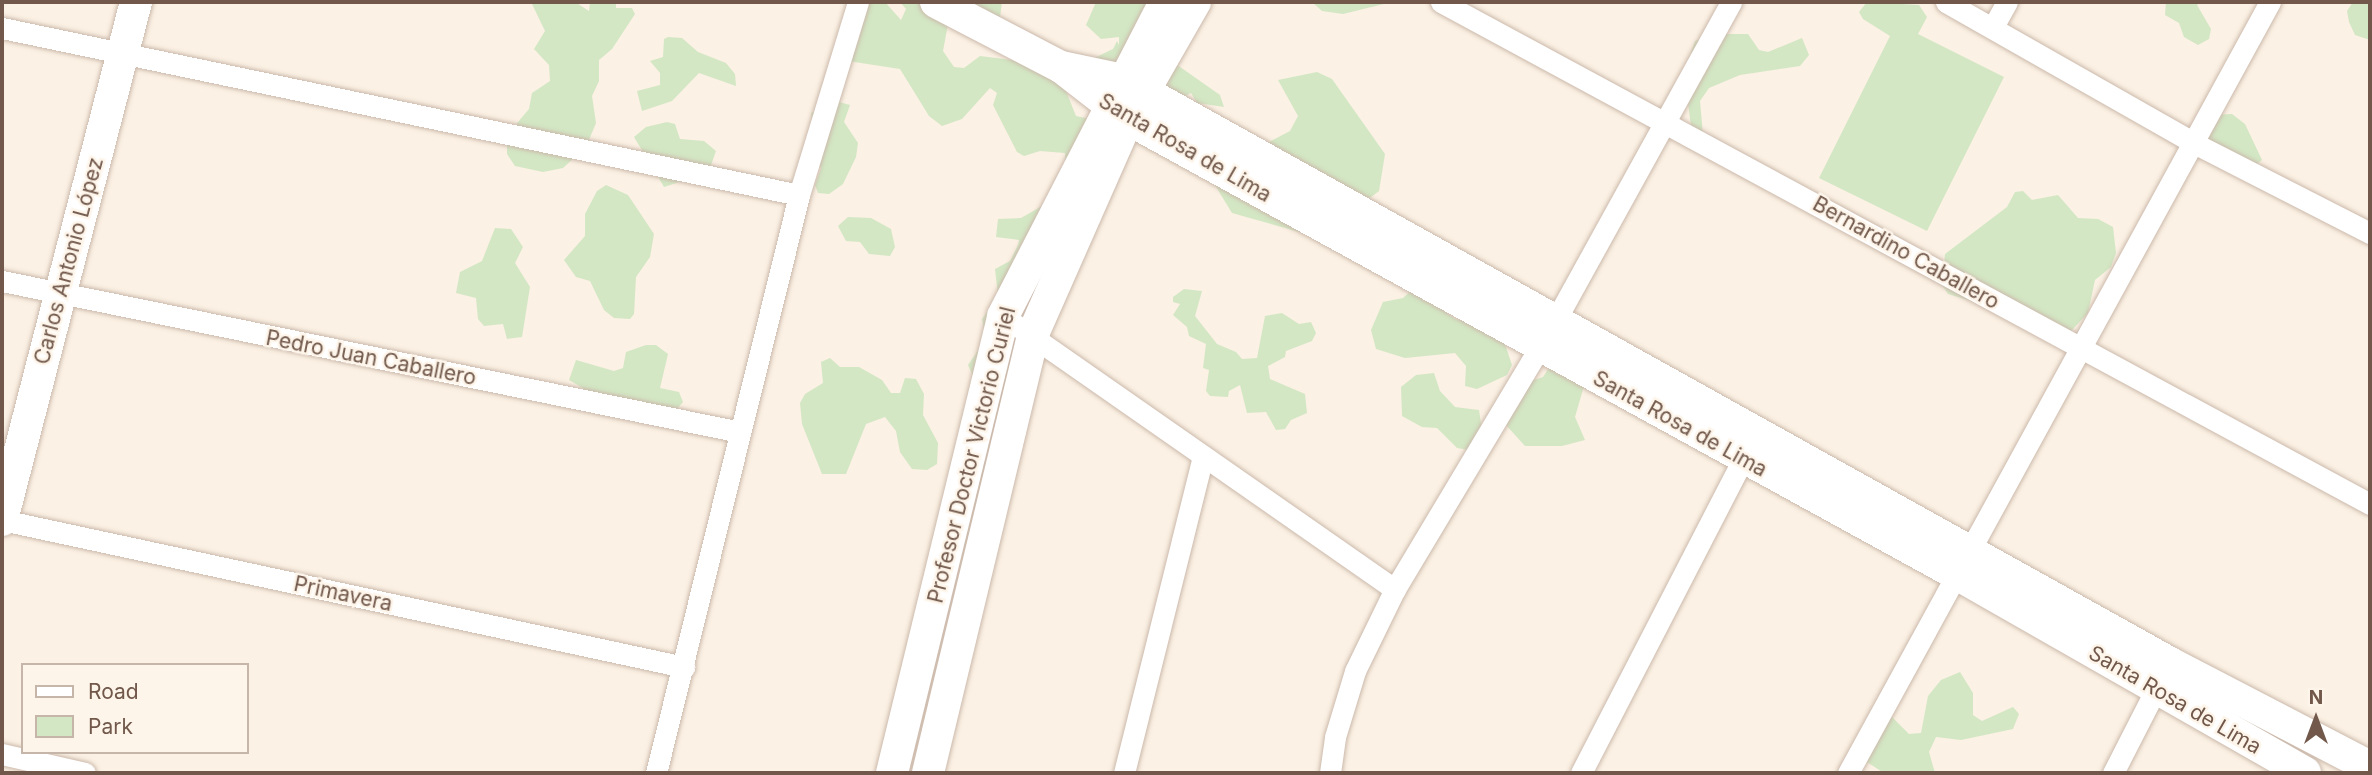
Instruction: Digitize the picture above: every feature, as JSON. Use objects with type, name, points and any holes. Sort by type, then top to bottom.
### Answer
[{"type":"street","name":"Carlos Antonio López","points":[[2,520],[136,2]]},
{"type":"street","points":[[656,773],[799,195],[858,2]]},
{"type":"street","name":"Santa Rosa de Lima","points":[[936,2],[1126,99],[1546,335],[1962,560],[2163,676],[2305,773]]},
{"type":"street","name":"Profesor Doctor Victorio Curiel","points":[[928,773],[993,491],[1033,334],[1165,2]]},
{"type":"street","name":"Profesor Doctor Victorio Curiel","points":[[892,773],[1003,316],[1126,99],[1195,2]]},
{"type":"street","name":"Bernardino Caballero","points":[[1441,2],[2370,504]]},
{"type":"street","points":[[1330,773],[1355,671],[1395,589],[1546,335],[1667,122],[1731,2]]},
{"type":"street","points":[[1947,2],[2192,142],[2370,233]]},
{"type":"street","points":[[1993,27],[2007,2]]},
{"type":"street","points":[[1848,773],[1962,560],[2270,2]]},
{"type":"street","points":[[2,29],[799,195]]},
{"type":"street","name":"Pedro Juan Caballero","points":[[2,281],[740,432]]},
{"type":"street","points":[[1003,316],[1033,334],[1203,457],[1395,589]]},
{"type":"street","points":[[1581,773],[1750,445]]},
{"type":"street","points":[[1124,773],[1203,457]]},
{"type":"street","points":[[962,484],[993,491]]},
{"type":"street","name":"Primavera","points":[[2,520],[684,667]]},
{"type":"street","points":[[2113,773],[2163,676],[2370,767]]},
{"type":"street","points":[[2,754],[85,773]]},
{"type":"green space","points":[[531,2],[575,2],[589,11],[590,2],[616,2],[616,8],[632,8],[635,14],[612,49],[599,60],[599,81],[592,96],[596,123],[586,147],[563,168],[543,172],[515,166],[507,154],[507,135],[529,109],[532,93],[550,81],[549,65],[534,49],[545,31]]},
{"type":"green space","points":[[862,2],[885,2],[901,20],[906,9],[900,2],[1002,2],[1000,17],[994,22],[948,24],[943,51],[954,67],[964,68],[980,56],[1021,61],[1064,86],[1076,116],[1095,120],[1057,189],[1050,189],[1065,165],[1065,153],[1040,151],[1024,156],[1017,152],[993,105],[997,93],[990,88],[962,119],[942,126],[929,116],[900,69],[848,61]]},
{"type":"green space","points":[[1096,2],[1153,2],[1173,62],[1220,95],[1224,107],[1197,103],[1191,93],[1180,99],[1163,133],[1088,61],[1113,49],[1117,41],[1119,45],[1119,37],[1101,39],[1086,25]]},
{"type":"green space","points":[[1312,2],[1392,2],[1343,14],[1322,11]]},
{"type":"green space","points":[[1867,2],[1919,5],[1927,17],[1918,34],[2004,77],[1927,231],[1819,178],[1890,36],[1863,19],[1859,12]]},
{"type":"green space","points":[[2166,2],[2201,2],[2197,5],[2211,29],[2209,39],[2198,45],[2184,37],[2179,23],[2165,15]]},
{"type":"green space","points":[[2353,2],[2370,2],[2370,40],[2355,35],[2349,22],[2347,11]]},
{"type":"green space","points":[[1715,34],[1748,34],[1759,50],[1768,52],[1802,38],[1809,55],[1800,66],[1740,75],[1709,88],[1700,101],[1703,135],[1693,140],[1688,104],[1691,52],[1695,41]]},
{"type":"green space","points":[[682,38],[698,52],[726,63],[735,74],[736,86],[699,73],[672,101],[642,111],[637,91],[660,85],[660,73],[650,61],[663,57],[664,39]]},
{"type":"green space","points":[[1317,72],[1332,79],[1385,154],[1379,191],[1328,230],[1299,232],[1232,213],[1213,182],[1205,179],[1207,175],[1290,131],[1298,116],[1278,80]]},
{"type":"green space","points":[[835,101],[850,105],[844,122],[858,143],[856,157],[843,184],[829,194],[818,193],[815,185],[821,168],[816,160],[811,113]]},
{"type":"green space","points":[[2232,114],[2245,124],[2262,160],[2252,168],[2200,134],[2213,115]]},
{"type":"green space","points":[[667,122],[675,124],[680,139],[704,141],[716,151],[711,165],[701,175],[664,187],[634,137],[646,127]]},
{"type":"green space","points":[[606,185],[628,195],[654,234],[650,257],[636,277],[634,314],[630,319],[614,318],[604,310],[590,281],[576,277],[564,260],[585,236],[585,214],[597,191]]},
{"type":"green space","points":[[2023,191],[2032,200],[2058,195],[2078,218],[2098,219],[2113,227],[2116,253],[2111,267],[2095,280],[2088,313],[2071,331],[1948,294],[1942,285],[1945,254],[2007,207],[2015,192]]},
{"type":"green space","points":[[1042,206],[1046,212],[1007,357],[1015,378],[1003,407],[990,414],[968,365],[986,339],[982,319],[998,296],[995,269],[1010,261],[1018,245],[1019,240],[996,237],[998,219],[1021,218]]},
{"type":"green space","points":[[848,217],[871,218],[891,229],[895,247],[890,256],[869,254],[860,242],[846,241],[838,226]]},
{"type":"green space","points":[[495,228],[511,229],[523,247],[515,263],[530,287],[522,337],[507,339],[503,324],[484,326],[478,319],[476,298],[456,293],[460,272],[482,261]]},
{"type":"green space","points":[[1414,288],[1455,319],[1474,323],[1505,344],[1512,365],[1507,375],[1477,389],[1465,386],[1466,366],[1455,353],[1405,358],[1376,349],[1371,330],[1383,302],[1403,298]]},
{"type":"green space","points":[[1184,289],[1202,291],[1195,316],[1217,344],[1236,352],[1242,359],[1257,358],[1265,316],[1282,313],[1299,324],[1311,322],[1316,333],[1312,341],[1286,351],[1285,357],[1268,366],[1270,379],[1305,394],[1307,413],[1291,420],[1285,429],[1276,430],[1266,412],[1247,413],[1240,385],[1229,391],[1228,397],[1210,396],[1206,391],[1209,370],[1203,368],[1206,344],[1189,336],[1187,327],[1173,315],[1180,304],[1173,302],[1173,297]]},
{"type":"green space","points":[[646,345],[656,345],[668,354],[660,388],[679,392],[683,402],[677,409],[591,393],[569,380],[576,360],[614,371],[623,368],[626,352]]},
{"type":"green space","points":[[830,358],[840,367],[859,367],[882,380],[891,393],[900,393],[905,378],[916,379],[924,394],[923,415],[938,443],[937,464],[927,470],[912,469],[900,452],[896,431],[885,417],[866,424],[846,474],[822,474],[802,424],[800,403],[805,394],[823,383],[821,362]]},
{"type":"green space","points":[[1552,363],[1584,386],[1575,417],[1585,440],[1562,446],[1525,446],[1505,424],[1528,382],[1543,377]]},
{"type":"green space","points":[[1434,373],[1440,391],[1455,407],[1479,410],[1482,430],[1469,450],[1457,448],[1437,428],[1422,427],[1402,416],[1401,387],[1416,375]]},
{"type":"green space","points":[[1960,672],[1973,693],[1973,715],[1982,721],[2013,707],[2019,714],[2013,729],[1961,740],[1936,737],[1929,752],[1935,773],[1884,773],[1856,755],[1877,716],[1891,716],[1909,734],[1921,733],[1928,696],[1941,680]]}]
